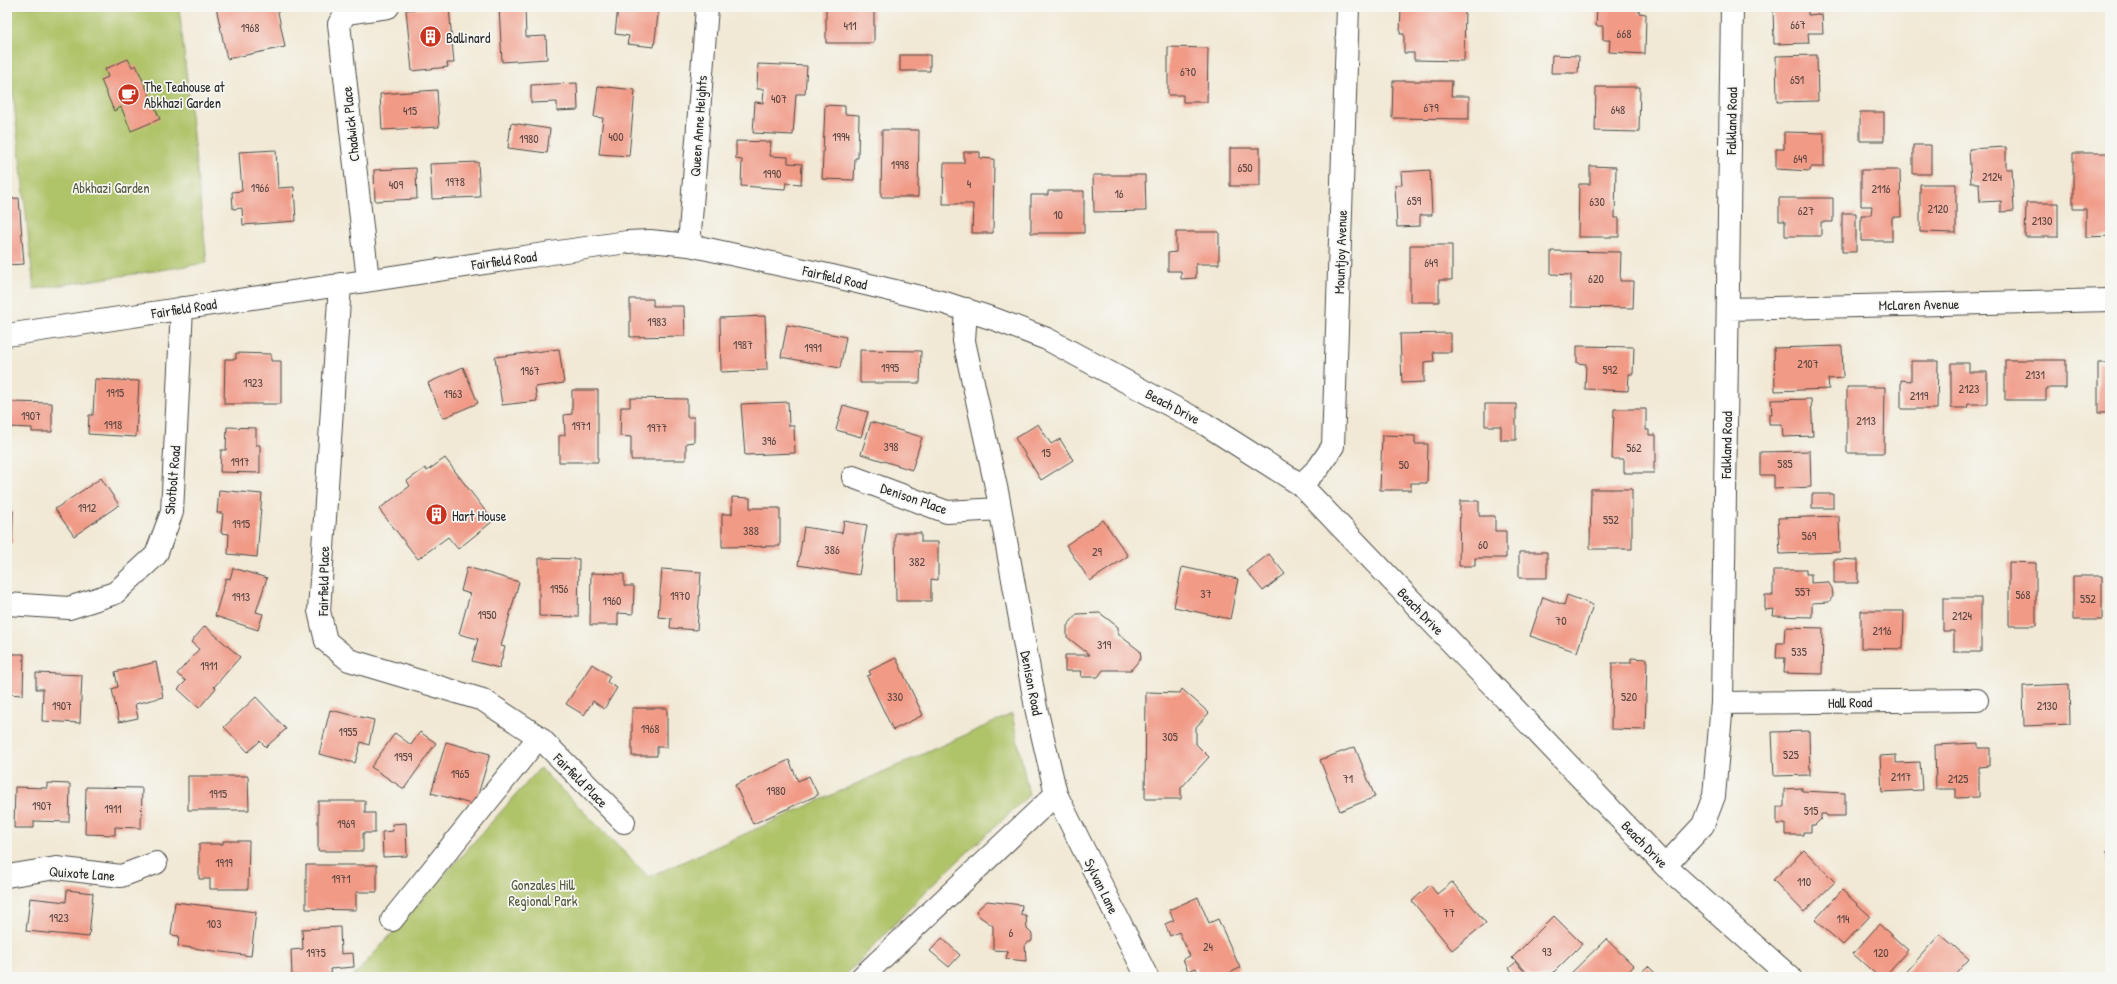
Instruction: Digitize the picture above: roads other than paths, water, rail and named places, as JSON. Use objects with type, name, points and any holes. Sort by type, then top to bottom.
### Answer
[{"type":"street","name":"Chadwick Place","points":[[368,280],[339,24],[346,13],[388,7]]},
{"type":"street","name":"Queen Anne Heights","points":[[689,246],[707,7]]},
{"type":"street","name":"Mountjoy Avenue","points":[[1301,485],[1319,467],[1333,446],[1348,7]]},
{"type":"street","name":"Falkland Road","points":[[1665,866],[1703,825],[1714,796],[1722,703],[1732,7]]},
{"type":"street","name":"Fairfield Road","points":[[7,335],[627,242],[650,241],[689,246],[832,276],[966,309],[997,320]]},
{"type":"street","name":"Fairfield Place","points":[[340,284],[319,611],[326,641],[348,660],[483,700],[539,737],[624,822]]},
{"type":"street","name":"McLaren Avenue","points":[[1728,309],[2110,300]]},
{"type":"street","name":"Shotbolt Road","points":[[7,604],[69,608],[115,593],[156,555],[172,512],[182,308]]},
{"type":"street","name":"Denison Road","points":[[966,309],[964,341],[1000,509],[1036,708],[1056,794]]},
{"type":"street","name":"Beach Drive","points":[[997,320],[1047,338],[1205,424],[1301,485],[1665,866],[1790,977]]},
{"type":"street","name":"Denison Place","points":[[853,477],[947,512],[1000,509]]},
{"type":"street","name":"Hall Road","points":[[1722,703],[1977,700]]},
{"type":"street","points":[[392,920],[539,737]]},
{"type":"street","points":[[862,977],[1056,794]]},
{"type":"street","name":"Sylvan Lane","points":[[1056,794],[1147,977]]},
{"type":"street","name":"Quixote Lane","points":[[7,876],[56,868],[121,876],[156,863]]},
{"type":"place","name":"Ballinard","points":[[430,37]]},
{"type":"place","name":"The Teahouse at Abkhazi Garden","points":[[128,94]]},
{"type":"place","name":"Hart House","points":[[436,515]]},
{"type":"park label","name":"Abkhazi Garden","points":[[111,187]]},
{"type":"park label","name":"Gonzales Hill Regional Park","points":[[543,892]]}]
